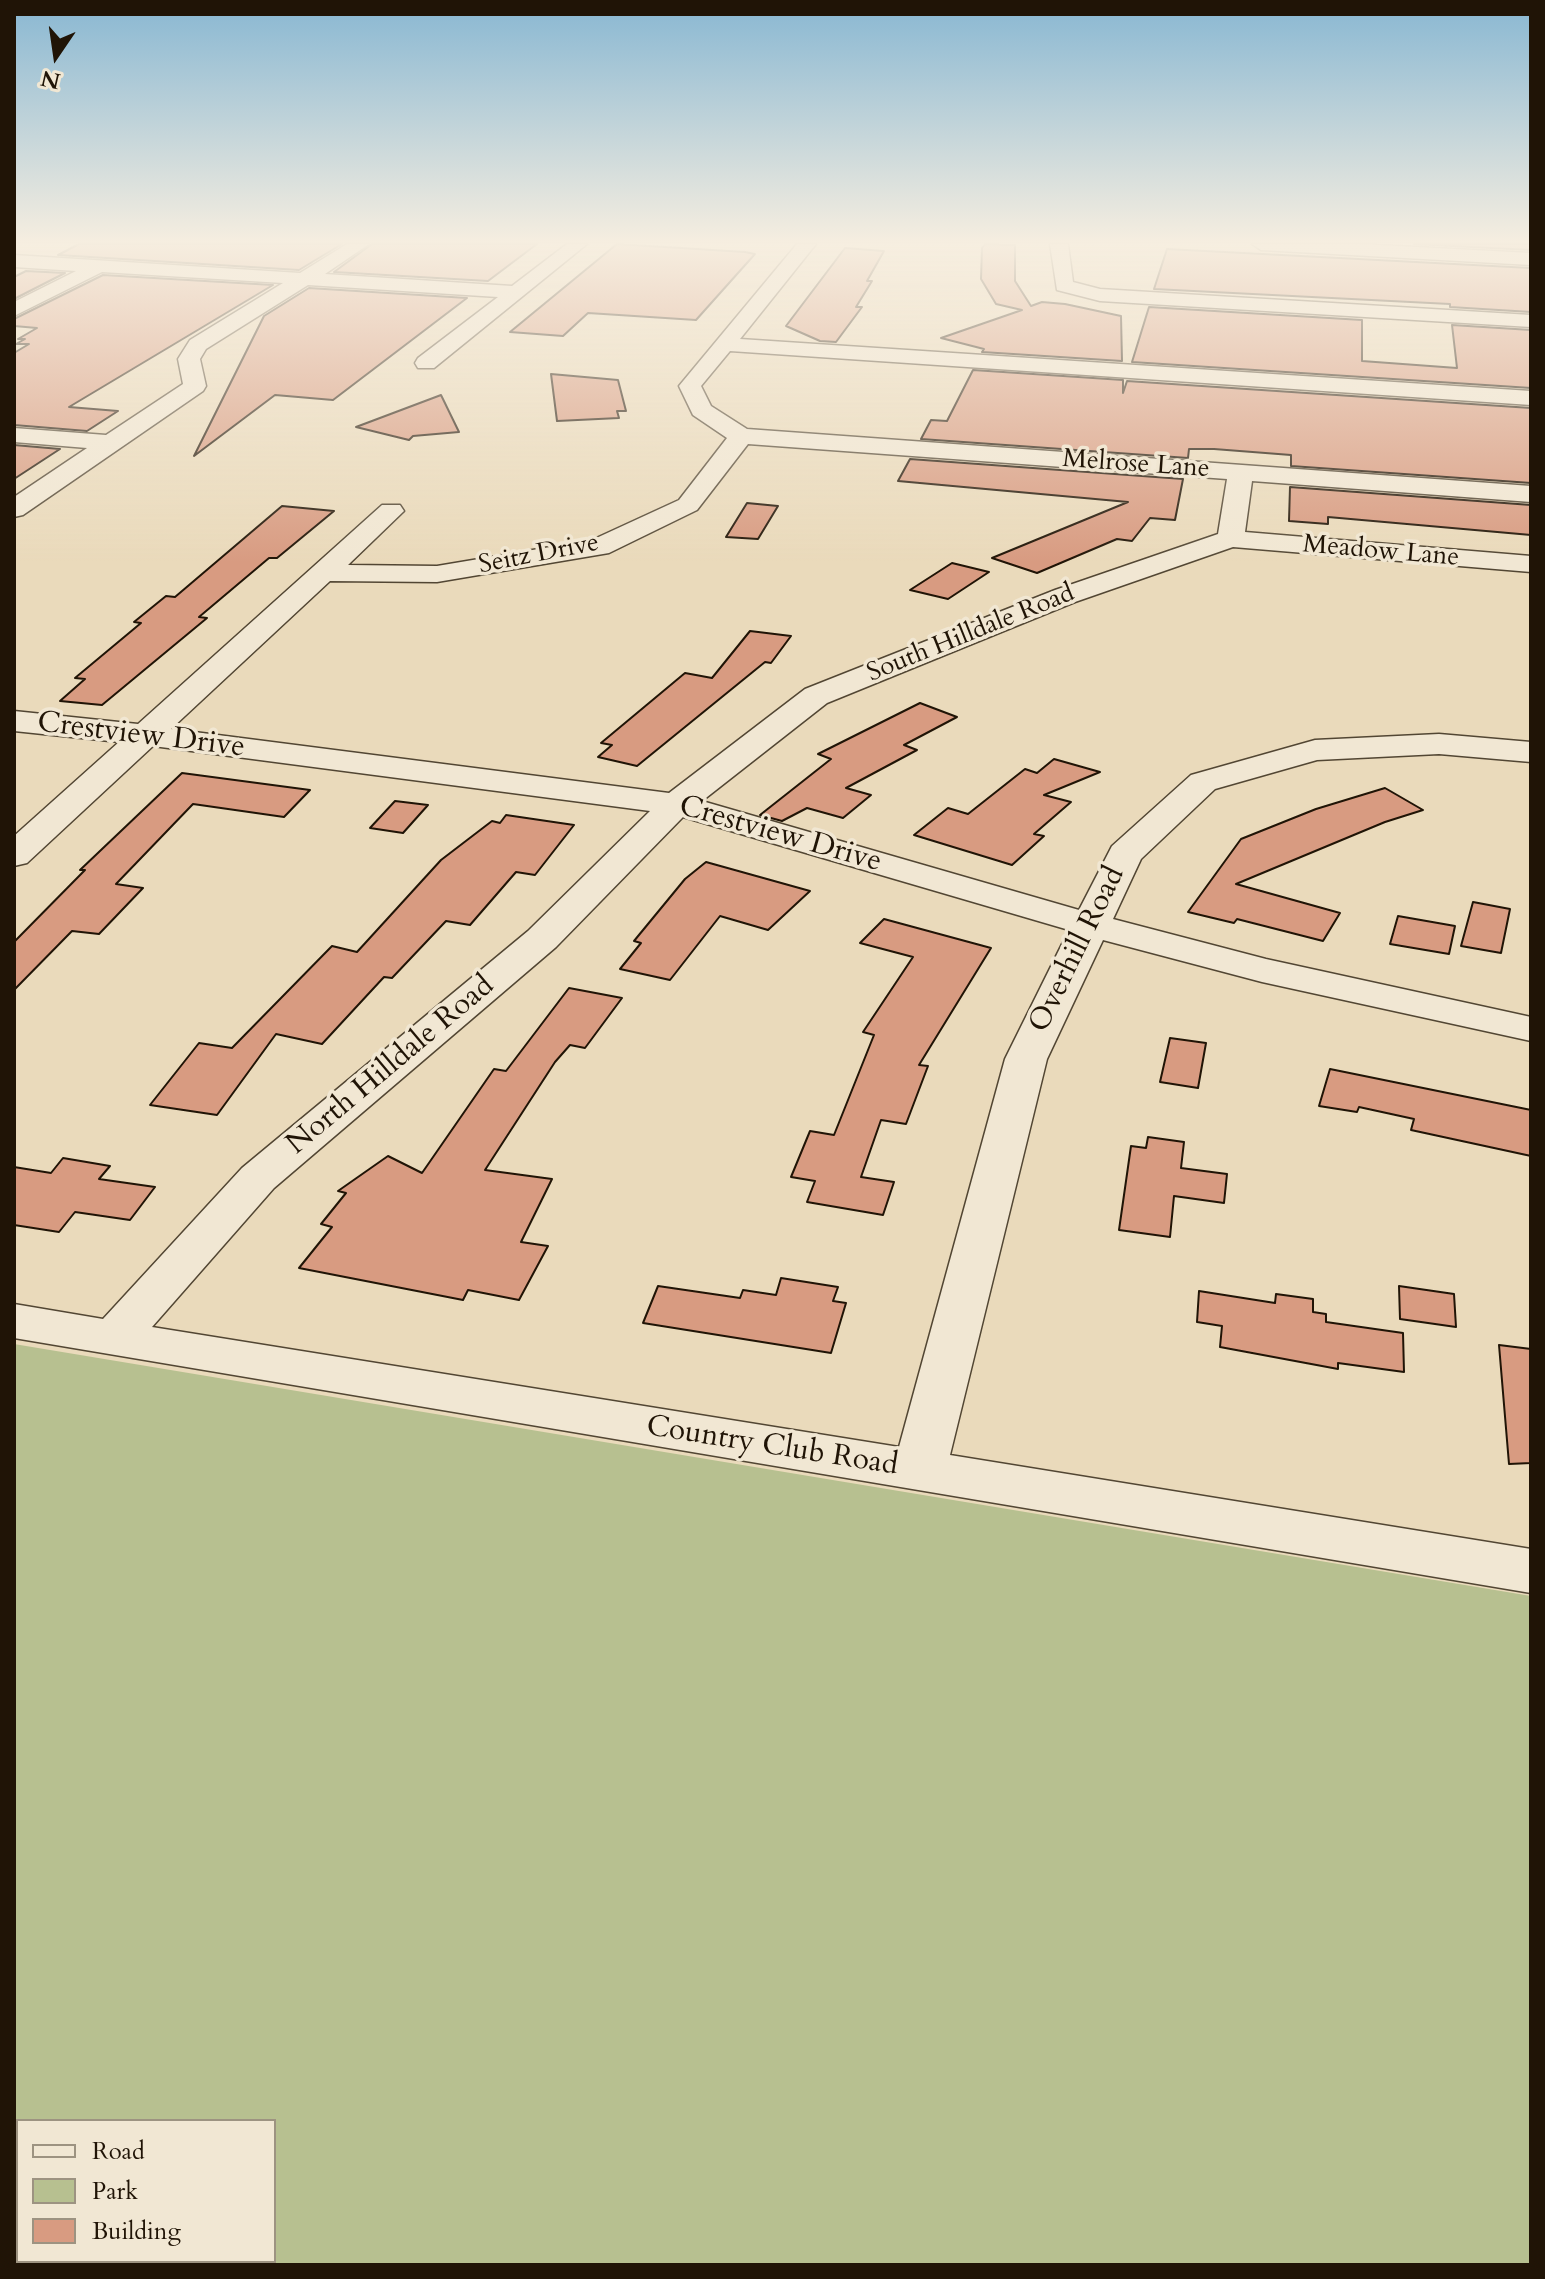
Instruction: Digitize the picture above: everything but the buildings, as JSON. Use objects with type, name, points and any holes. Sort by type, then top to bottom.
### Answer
[{"type":"street","points":[[14,509],[195,386],[189,359],[195,350]]},
{"type":"street","points":[[426,363],[442,350]]},
{"type":"street","points":[[721,350],[690,386],[701,410],[741,436]]},
{"type":"street","points":[[821,350],[1531,398]]},
{"type":"street","points":[[14,435],[112,443]]},
{"type":"street","name":"Melrose Lane","points":[[741,436],[1531,494]]},
{"type":"street","name":"Seitz Drive","points":[[325,573],[437,574],[599,547],[688,505],[741,436]]},
{"type":"street","points":[[1231,539],[1241,473]]},
{"type":"street","points":[[14,855],[391,511]]},
{"type":"street","name":"Meadow Lane","points":[[1231,539],[1531,564]]},
{"type":"street","name":"South Hilldale Road","points":[[676,804],[816,696],[1065,596],[1231,539]]},
{"type":"street","name":"Crestview Drive","points":[[14,721],[146,735],[676,804],[1088,924],[1262,970],[1531,1029]]},
{"type":"street","name":"Overhill Road","points":[[919,1471],[1026,1059],[1088,924],[1125,854],[1203,782],[1315,750],[1439,744],[1531,752]]},
{"type":"street","name":"North Hilldale Road","points":[[115,1337],[258,1178],[542,939],[676,804]]},
{"type":"street","name":"Country Club Road","points":[[14,1321],[1531,1571]]},
{"type":"green space","points":[[14,1344],[1531,1596],[1531,2265],[14,2265]]}]
